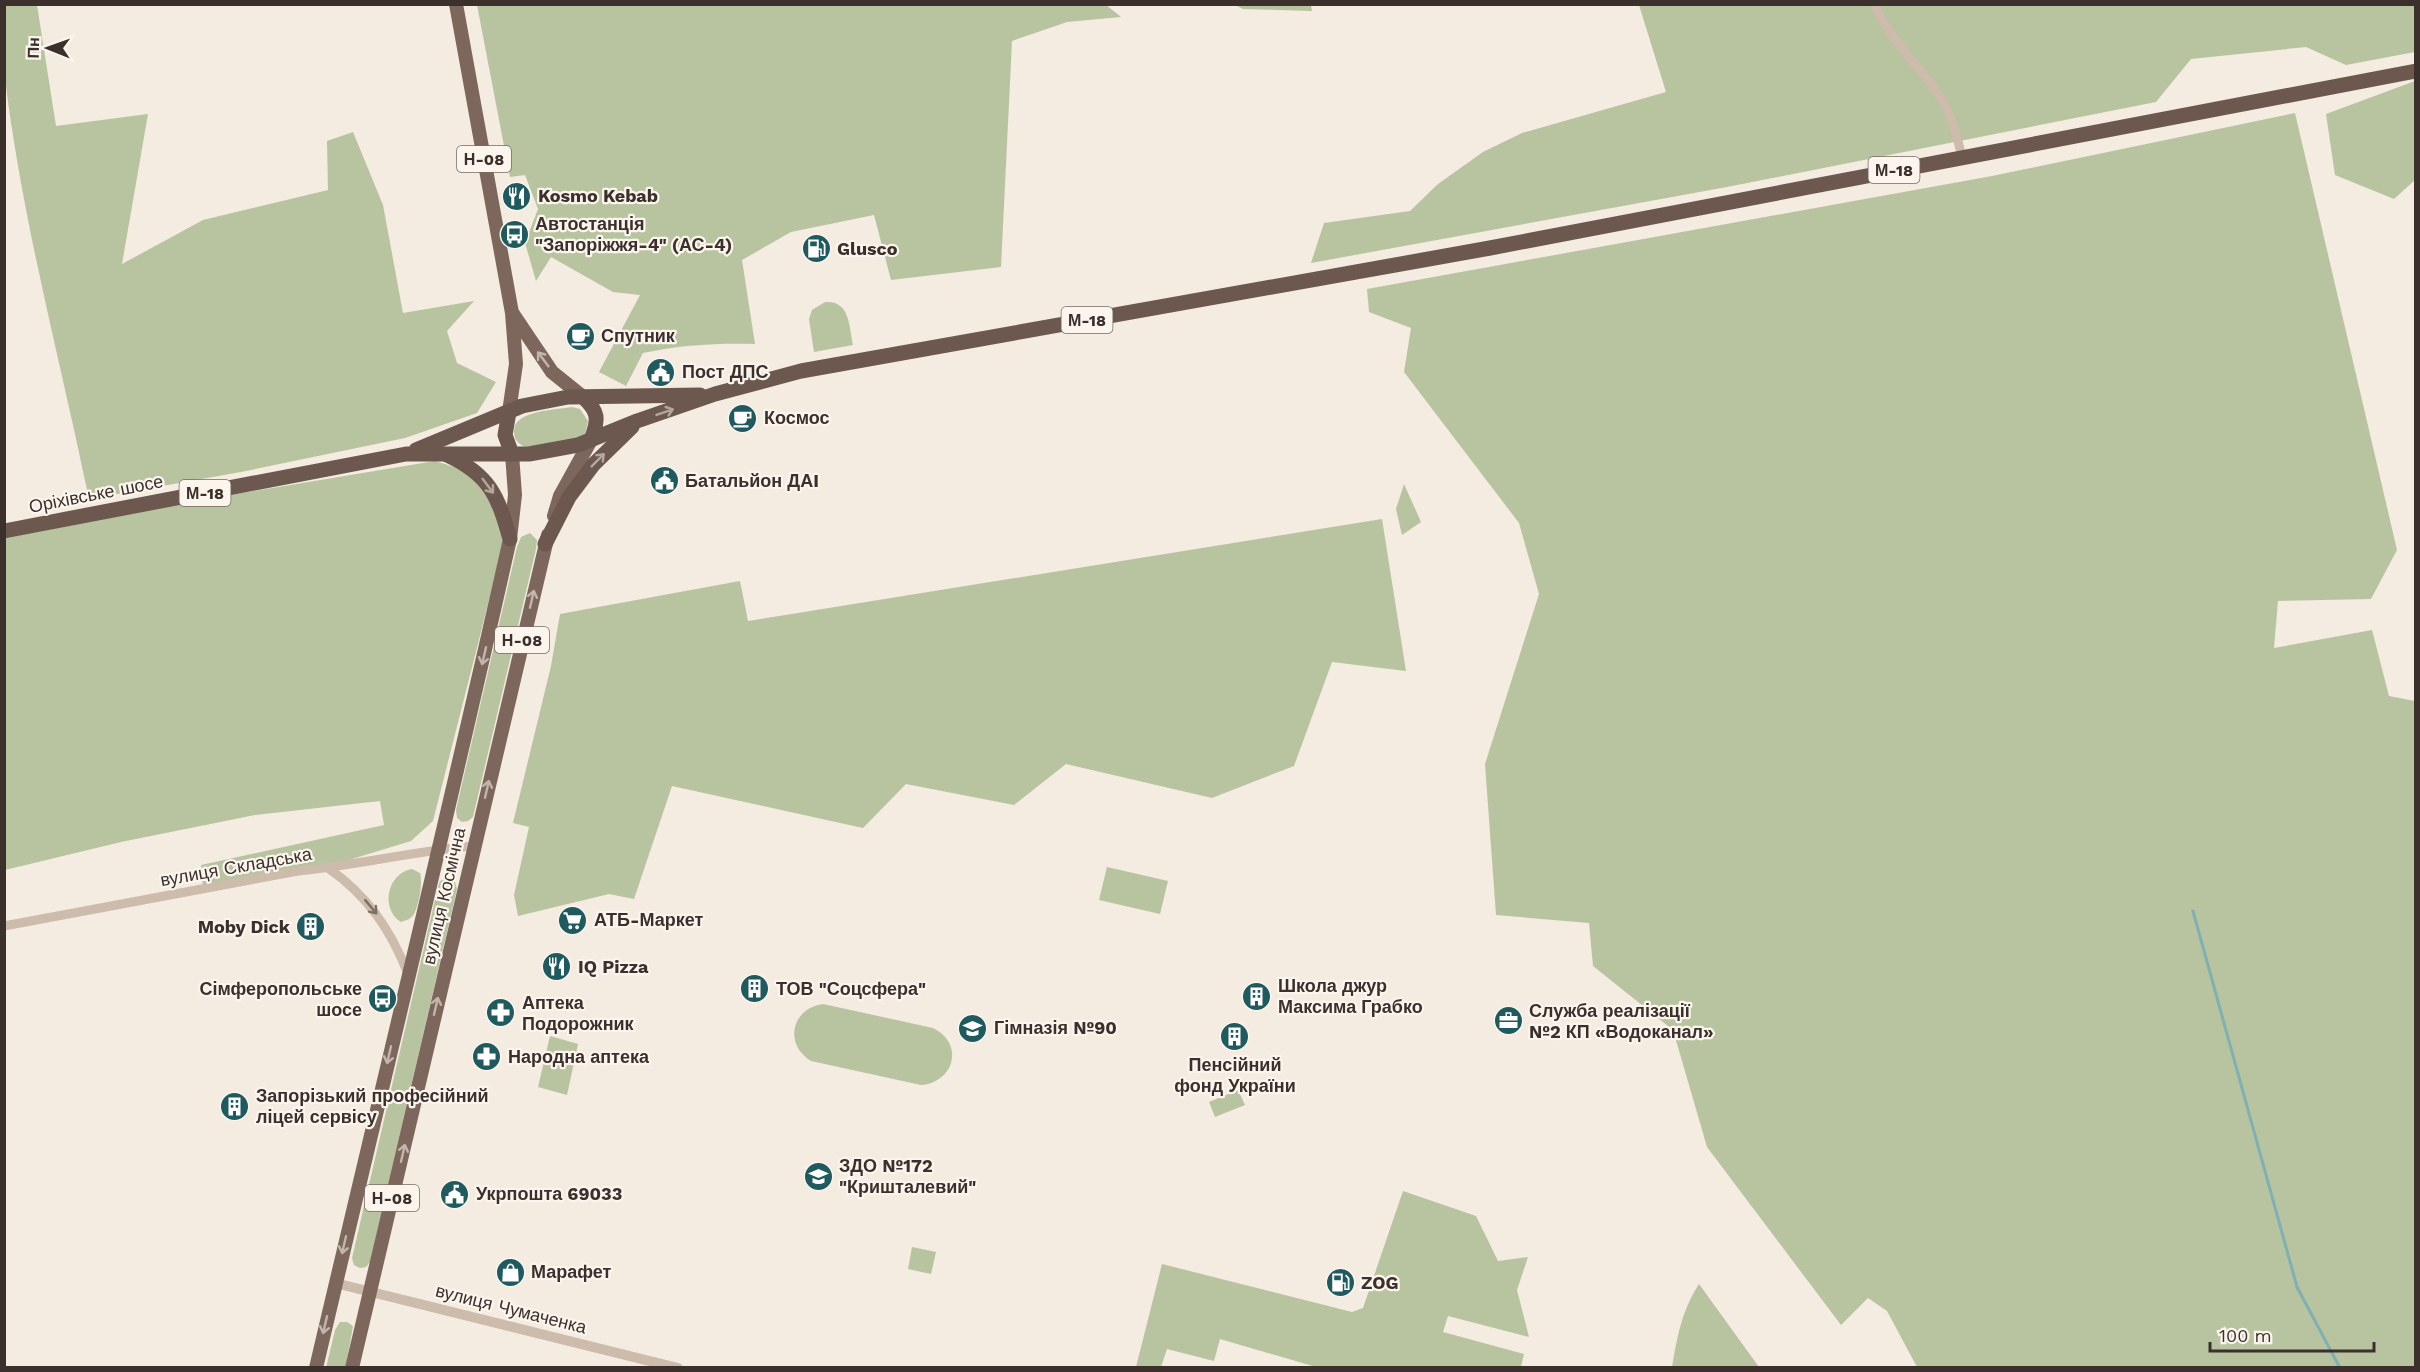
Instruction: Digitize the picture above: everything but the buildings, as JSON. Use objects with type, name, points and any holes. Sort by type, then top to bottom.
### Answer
[{"type":"highway","name":"М-18","points":[[406,454],[512,454],[578,445],[715,394],[801,371],[1490,248],[2415,71]]},
{"type":"highway","name":"М-18","points":[[406,454],[522,406],[568,397],[715,394]]},
{"type":"highway","name":"Н-08","points":[[583,397],[593,407],[597,417],[597,426],[591,440]]},
{"type":"highway","name":"Н-08","points":[[509,412],[505,435],[512,454]]},
{"type":"highway","points":[[545,544],[569,497],[593,465],[637,422]]},
{"type":"highway","points":[[441,453],[465,464],[485,481],[500,503],[510,539]]},
{"type":"highway","name":"Оріхівське шосе","points":[[4,531],[406,454]]},
{"type":"main road","name":"Н-08","points":[[456,4],[512,313],[516,364],[509,412]]},
{"type":"main road","name":"Н-08","points":[[512,313],[552,372],[583,397]]},
{"type":"main road","name":"вулиця Космічна","points":[[352,1368],[545,544],[560,496],[591,440]]},
{"type":"main road","name":"вулиця Космічна","points":[[316,1368],[408,975],[440,849],[510,539],[515,495],[512,454]]},
{"type":"street","points":[[1874,4],[1886,27],[1942,100],[1954,124],[1962,157]]},
{"type":"street","name":"вулиця Складська","points":[[4,926],[298,871],[440,849],[474,846]]},
{"type":"street","points":[[328,868],[372,907],[391,935],[408,975]]},
{"type":"street","name":"вулиця Чумаченка","points":[[335,1283],[678,1368]]},
{"type":"green space","points":[[1105,4],[1121,17],[1067,22],[1012,41],[1001,267],[891,280],[874,215],[791,232],[742,260],[755,344],[699,345],[643,353],[626,386],[599,372],[640,295],[613,292],[551,257],[536,281],[525,243],[538,209],[525,175],[510,177],[477,5]]},
{"type":"green space","points":[[4,5],[37,5],[56,126],[148,114],[122,264],[203,220],[328,190],[327,141],[353,132],[383,205],[403,313],[474,301],[447,331],[457,363],[496,382],[477,413],[405,438],[241,472],[89,499],[21,184],[4,69]]},
{"type":"green space","points":[[1235,5],[1311,5],[1312,11],[1243,9]]},
{"type":"green space","points":[[1639,5],[2415,5],[2415,52],[2346,65],[2306,47],[2191,59],[2156,102],[1727,187],[1311,263],[1324,223],[1410,211],[1438,184],[1483,152],[1522,133],[1666,92]]},
{"type":"green space","points":[[2415,81],[2415,180],[2394,199],[2335,175],[2326,114]]},
{"type":"green space","points":[[2295,113],[2397,550],[2371,599],[2278,601],[2274,648],[2372,630],[2389,696],[2415,701],[2415,1367],[1917,1367],[1887,1311],[1868,1298],[1841,1325],[1707,1147],[1673,1030],[1593,966],[1589,923],[1496,915],[1485,764],[1539,594],[1519,523],[1404,372],[1411,328],[1369,312],[1367,289],[1992,176]]},
{"type":"green space","points":[[825,302],[833,302],[844,310],[853,345],[814,352],[809,319],[812,310]]},
{"type":"green space","points":[[572,407],[580,409],[588,421],[585,435],[579,440],[525,447],[516,439],[514,432],[520,419],[537,412]]},
{"type":"green space","points":[[435,461],[466,472],[489,491],[501,516],[503,545],[433,821],[411,841],[339,863],[203,889],[201,865],[384,825],[380,801],[255,815],[121,842],[5,870],[5,532]]},
{"type":"green space","points":[[1404,484],[1421,522],[1402,535],[1396,509]]},
{"type":"green space","points":[[1382,519],[1406,671],[1332,662],[1294,766],[1212,798],[1066,764],[1014,805],[906,784],[863,828],[672,786],[634,899],[609,894],[518,916],[514,895],[529,827],[513,823],[551,666],[560,614],[740,581],[748,621]]},
{"type":"green space","points":[[530,533],[537,540],[536,549],[473,817],[462,822],[457,818],[456,810],[517,547],[521,537]]},
{"type":"green space","points":[[1107,867],[1168,881],[1160,914],[1099,900]]},
{"type":"green space","points":[[412,869],[420,873],[419,900],[413,916],[401,922],[390,909],[389,892],[397,877]]},
{"type":"green space","points":[[447,878],[455,882],[457,889],[370,1262],[366,1267],[360,1268],[354,1265],[352,1258],[438,887],[440,881]]},
{"type":"green space","points":[[823,1004],[933,1028],[949,1043],[952,1052],[948,1070],[932,1082],[921,1085],[811,1061],[802,1054],[797,1045],[794,1037],[795,1028],[804,1012]]},
{"type":"green space","points":[[550,1036],[578,1044],[567,1095],[538,1087]]},
{"type":"green space","points":[[1238,1090],[1245,1105],[1215,1117],[1209,1102]]},
{"type":"green space","points":[[1403,1191],[1476,1216],[1498,1261],[1528,1257],[1517,1290],[1529,1337],[1448,1316],[1443,1332],[1524,1354],[1521,1367],[1316,1367],[1220,1339],[1214,1361],[1167,1349],[1161,1367],[1136,1367],[1162,1264],[1352,1312],[1363,1308]]},
{"type":"green space","points":[[912,1247],[936,1252],[931,1274],[908,1269]]},
{"type":"green space","points":[[1699,1284],[1759,1367],[1672,1367],[1684,1314]]},
{"type":"green space","points":[[340,1322],[347,1322],[353,1326],[346,1367],[326,1368],[335,1330]]},
{"type":"waterway","points":[[2193,911],[2297,1287],[2340,1368]]},
{"type":"place","name":"Kosmo Kebab","points":[[517,196]]},
{"type":"place","name":"Автостанція \"Запоріжжя-4\" (АС-4)","points":[[514,234]]},
{"type":"place","name":"Glusco","points":[[816,249]]},
{"type":"place","name":"Спутник","points":[[580,336]]},
{"type":"place","name":"Пост ДПС","points":[[661,372]]},
{"type":"place","name":"Космос","points":[[743,418]]},
{"type":"place","name":"Батальйон ДАI","points":[[664,481]]},
{"type":"place","name":"АТБ-Маркет","points":[[573,920]]},
{"type":"place","name":"Moby Dick","points":[[311,927]]},
{"type":"place","name":"IQ Pizza","points":[[557,967]]},
{"type":"place","name":"ТОВ \"Соцсфера\"","points":[[755,989]]},
{"type":"place","name":"Школа джур Максима Грабко","points":[[1257,996]]},
{"type":"place","name":"Сімферопольське шосе","points":[[383,999]]},
{"type":"place","name":"Аптека Подорожник","points":[[501,1013]]},
{"type":"place","name":"Служба реалізації №2 КП «Водоканал»","points":[[1508,1021]]},
{"type":"place","name":"Гімназія №90","points":[[973,1028]]},
{"type":"place","name":"Пенсійний фонд України","points":[[1235,1036]]},
{"type":"place","name":"Народна аптека","points":[[487,1057]]},
{"type":"place","name":"Запорізький професійний ліцей сервісу","points":[[235,1106]]},
{"type":"place","name":"ЗДО №172 \"Кришталевий\"","points":[[818,1176]]},
{"type":"place","name":"Укрпошта 69033","points":[[455,1194]]},
{"type":"place","name":"Марафет","points":[[510,1272]]},
{"type":"place","name":"ZOG","points":[[1340,1283]]}]
